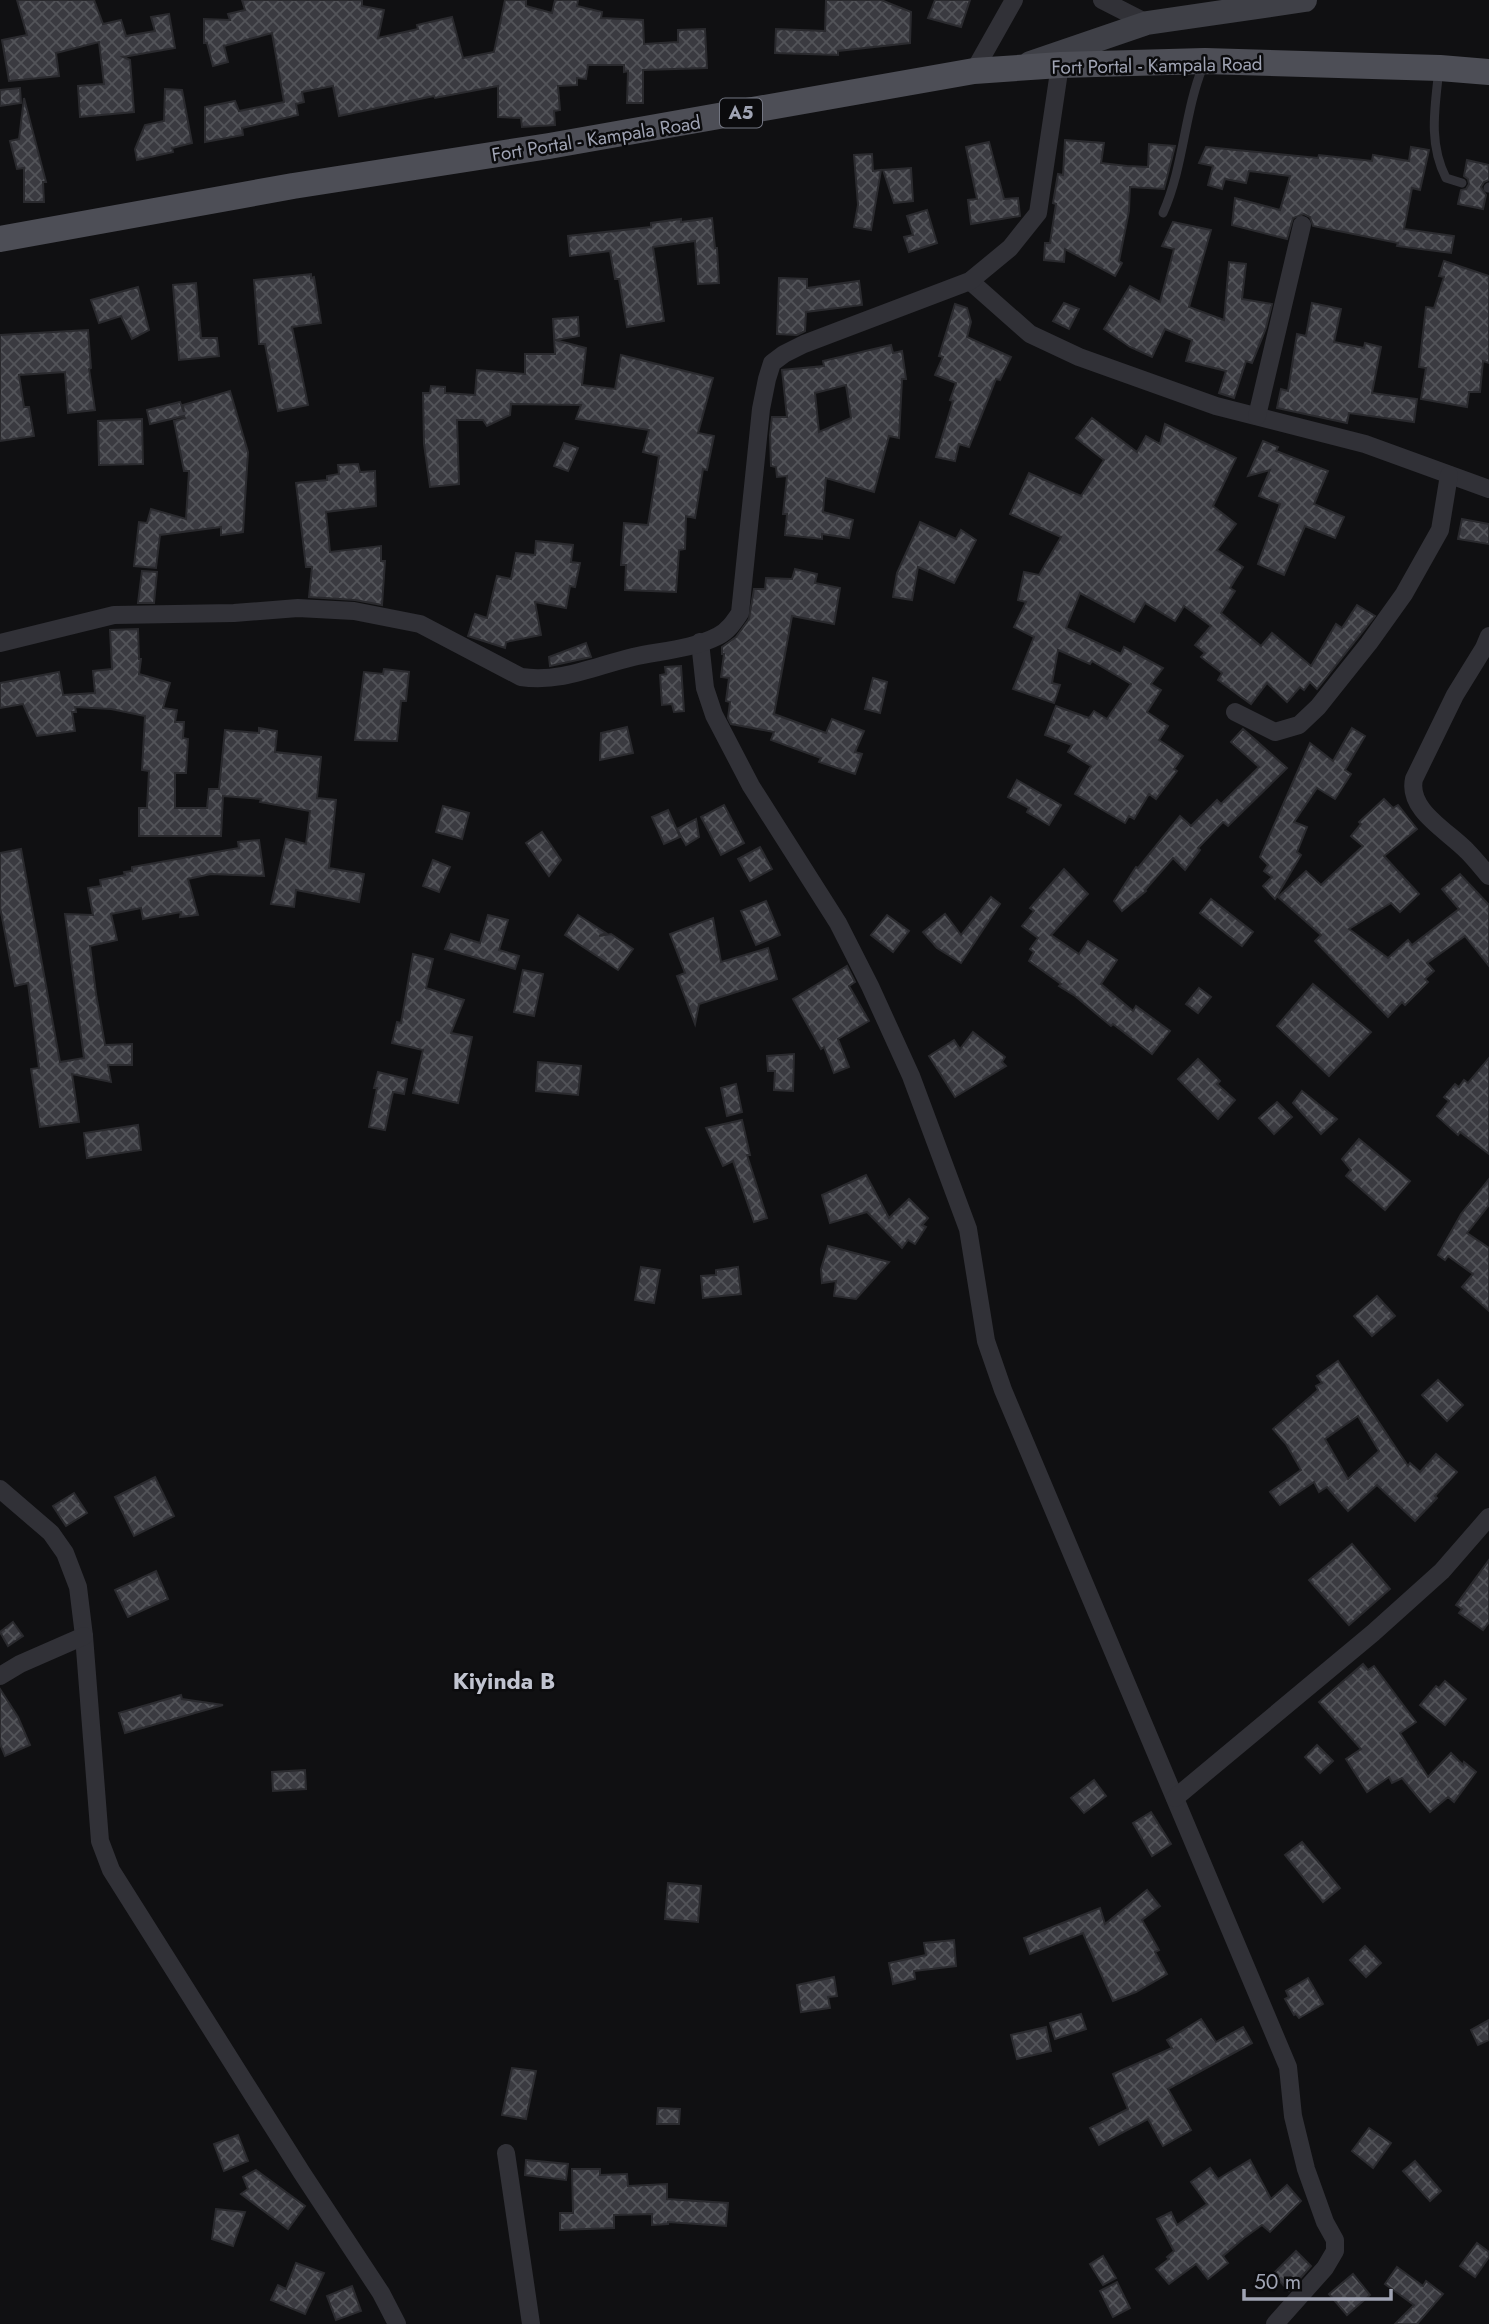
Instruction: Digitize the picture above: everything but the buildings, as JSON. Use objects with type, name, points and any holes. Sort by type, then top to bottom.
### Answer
[{"type":"main road","points":[[1013,69],[1147,23],[1305,0]]},
{"type":"main road","name":"Fort Portal - Kampala Road","points":[[0,239],[293,186],[575,142],[974,71],[1060,65],[1205,61],[1440,68],[1489,72]]},
{"type":"street","points":[[974,71],[1014,0]]},
{"type":"street","points":[[1102,0],[1147,23]]},
{"type":"street","points":[[0,643],[114,615],[234,613],[298,608],[354,611],[420,624],[522,677],[538,680],[560,678],[719,635],[733,624],[740,613],[761,409],[772,363],[804,344],[970,281],[1010,248],[1038,213],[1060,65]]},
{"type":"street","points":[[1257,416],[1302,225]]},
{"type":"street","points":[[970,281],[1030,334],[1079,357],[1216,406],[1364,444],[1489,489]]},
{"type":"street","points":[[1235,712],[1275,732],[1299,725],[1318,707],[1404,594],[1434,541],[1440,530],[1449,475]]},
{"type":"street","points":[[1489,636],[1455,695],[1412,787],[1424,813],[1467,850],[1489,876]]},
{"type":"street","points":[[700,642],[705,688],[714,715],[751,786],[838,923],[870,986],[915,1087],[968,1229],[986,1341],[1003,1390],[1288,2067],[1293,2116],[1306,2169],[1325,2222],[1335,2240],[1335,2251],[1325,2268],[1275,2324]]},
{"type":"street","points":[[0,1489],[51,1533],[65,1553],[78,1587],[85,1636],[100,1841],[111,1870],[287,2150],[381,2293],[397,2324]]},
{"type":"street","points":[[1175,1798],[1383,1624],[1442,1571],[1489,1517]]},
{"type":"street","points":[[0,1676],[20,1664],[85,1636]]},
{"type":"street","points":[[506,2153],[531,2324]]},
{"type":"lane","points":[[1163,213],[1172,193],[1192,93],[1205,61]]},
{"type":"lane","points":[[1440,68],[1432,132],[1440,167],[1446,178],[1462,183]]},
{"type":"district","name":"Kiyinda B","points":[[504,1681]]}]
